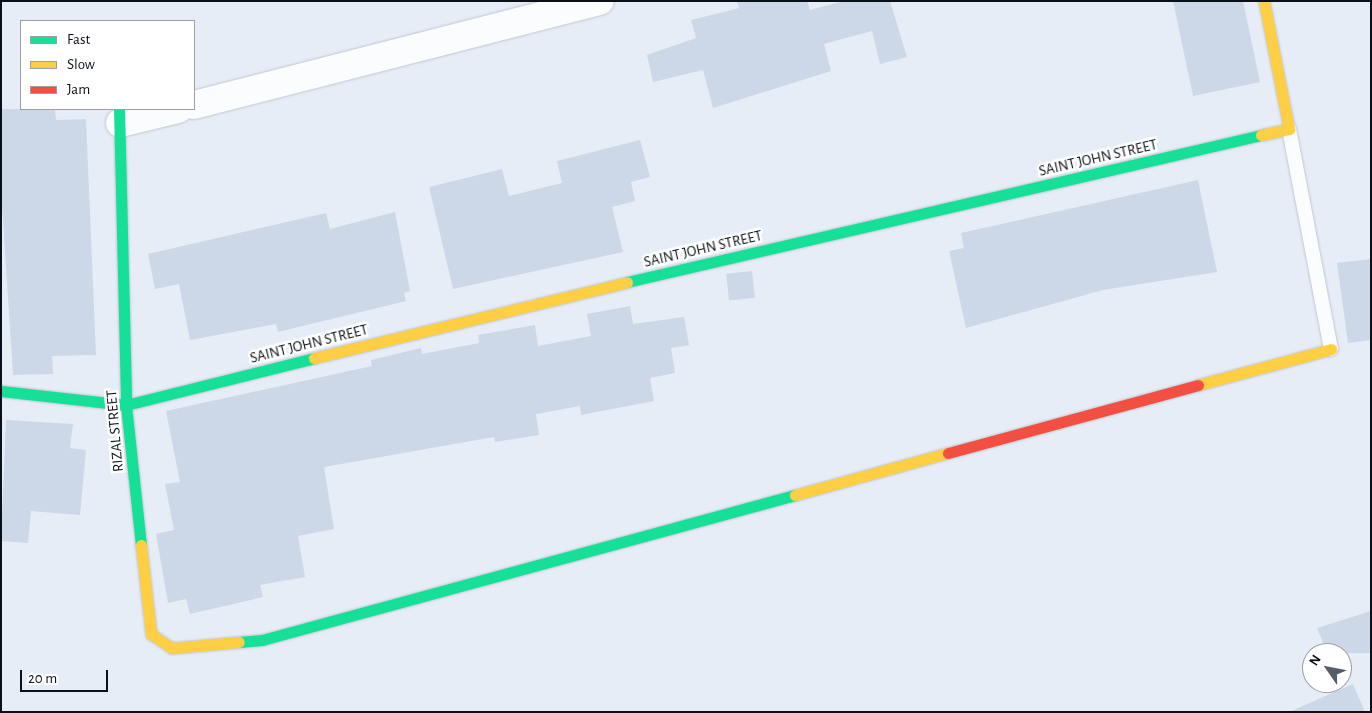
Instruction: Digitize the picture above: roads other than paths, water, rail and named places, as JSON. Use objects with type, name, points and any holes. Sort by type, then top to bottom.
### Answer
[{"type":"street","points":[[195,105],[600,1]]},
{"type":"street","points":[[1264,1],[1289,129]]},
{"type":"street","points":[[120,116],[170,110]]},
{"type":"street","name":"RIZAL STREET","points":[[120,116],[126,405],[151,634],[172,648],[262,640],[1331,349]]},
{"type":"street","name":"SAINT JOHN STREET","points":[[126,405],[594,289],[1289,129]]},
{"type":"street","points":[[1,391],[126,405]]},
{"type":"lane","points":[[1289,129],[1331,349]]}]
